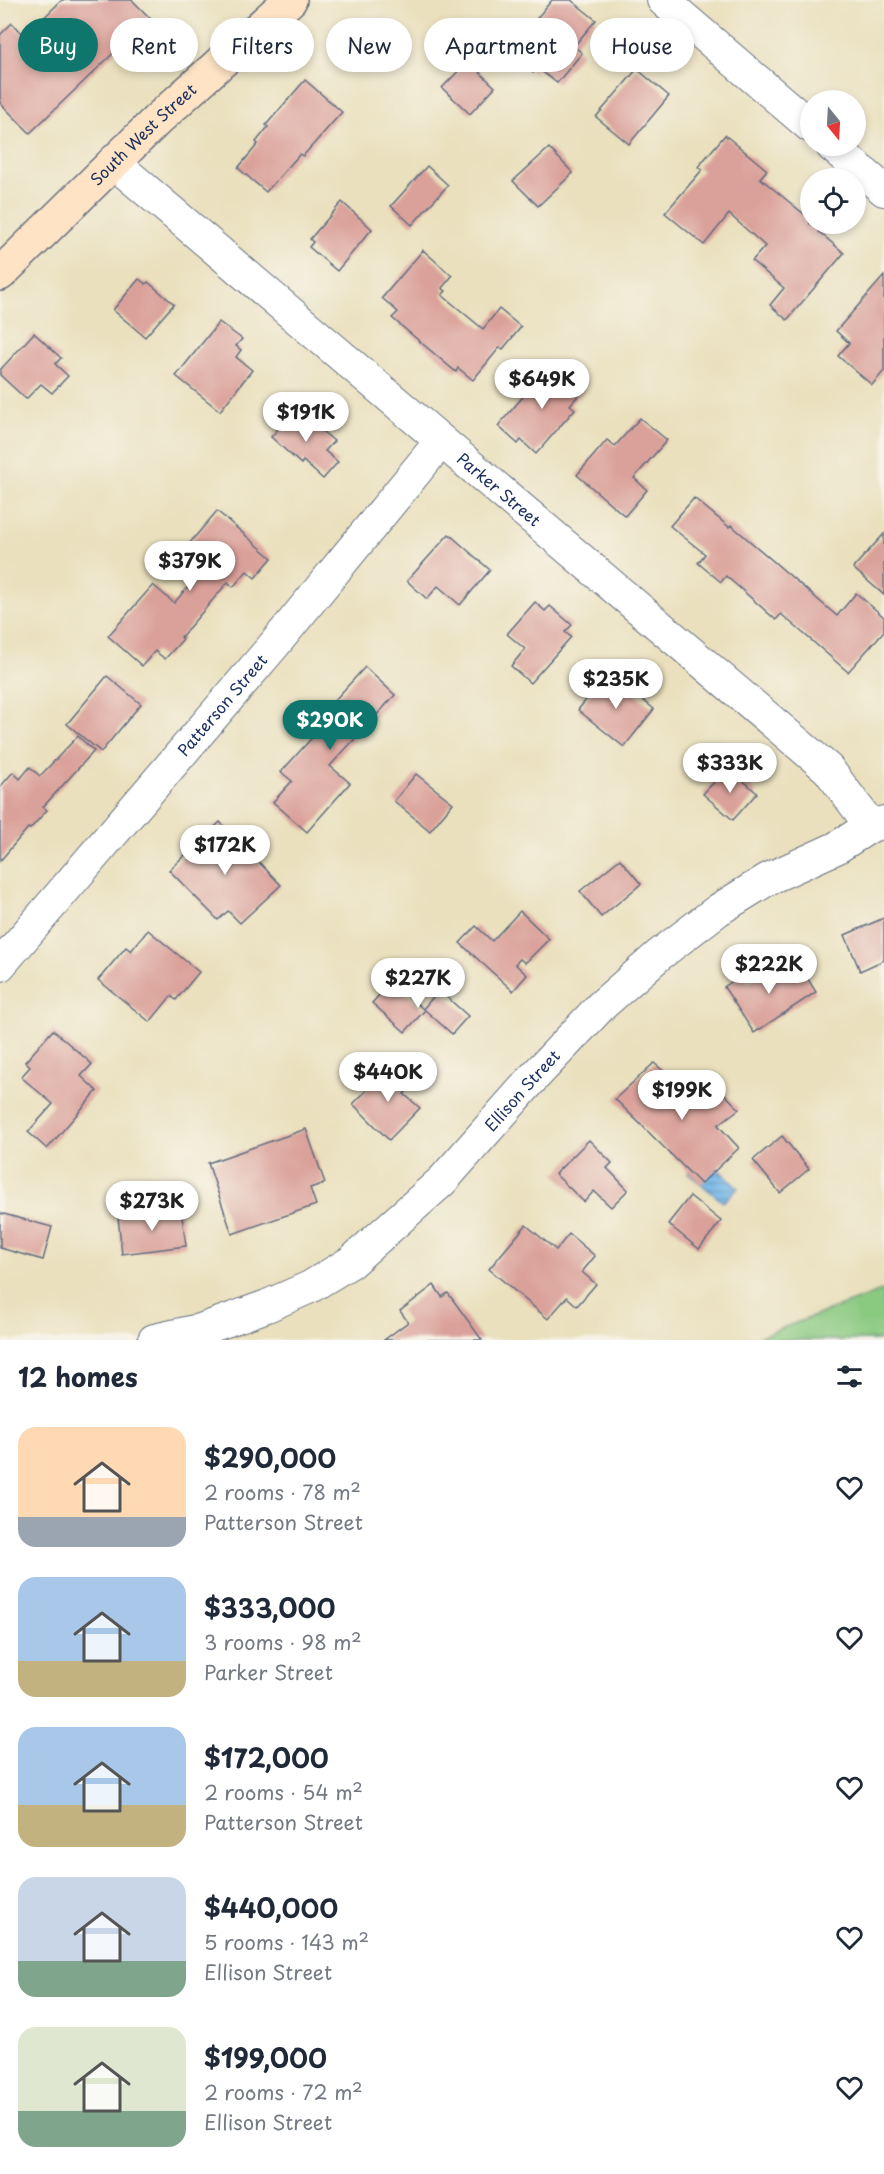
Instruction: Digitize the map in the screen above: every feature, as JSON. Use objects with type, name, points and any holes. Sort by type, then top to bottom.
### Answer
[{"type":"main road","name":"South West Street","points":[[0,274],[113,162],[290,0]]},
{"type":"street","points":[[663,0],[800,117]]},
{"type":"street","points":[[844,156],[884,189]]},
{"type":"street","name":"Parker Street","points":[[113,162],[828,769],[878,824]]},
{"type":"street","name":"Patterson Street","points":[[0,965],[274,645],[441,441]]},
{"type":"street","name":"Ellison Street","points":[[154,1340],[203,1329],[267,1306],[310,1287],[351,1262],[442,1181],[534,1077],[601,1006],[659,955],[728,904],[768,879],[836,848],[878,824]]},
{"type":"green space","points":[[884,1290],[884,1340],[750,1340]]},
{"type":"water","points":[[706,1158],[738,1188],[723,1202],[688,1173]]},
{"type":"building","points":[[62,0],[132,0],[150,18],[110,18],[110,56],[98,68],[98,18],[44,18]]},
{"type":"building","points":[[552,0],[571,0],[594,18],[590,18],[590,27],[578,41],[578,18],[537,18]]},
{"type":"building","points":[[12,23],[18,29],[18,72],[94,72],[30,133],[0,103],[0,35]]},
{"type":"building","points":[[457,72],[479,72],[495,87],[470,114],[442,88]]},
{"type":"building","points":[[542,72],[566,72],[557,83]]},
{"type":"building","points":[[634,72],[641,72],[669,96],[629,144],[596,117]]},
{"type":"building","points":[[305,80],[342,112],[303,156],[300,154],[266,192],[238,168],[258,144],[256,142],[268,127],[266,125]]},
{"type":"building","points":[[725,135],[767,170],[760,178],[800,211],[800,234],[821,234],[844,253],[787,320],[770,305],[784,288],[752,261],[765,246],[729,214],[704,245],[665,213],[702,170],[698,167]]},
{"type":"building","points":[[549,148],[573,173],[538,206],[513,181]]},
{"type":"building","points":[[427,166],[448,185],[412,225],[391,206]]},
{"type":"building","points":[[342,202],[372,229],[337,271],[309,247],[313,242],[310,239]]},
{"type":"building","points":[[423,250],[452,276],[442,288],[446,291],[442,295],[483,329],[499,309],[521,327],[503,349],[500,347],[473,380],[458,368],[456,372],[392,318],[398,312],[382,298]]},
{"type":"building","points":[[884,276],[884,371],[872,385],[838,356],[849,343],[836,331]]},
{"type":"building","points":[[139,279],[146,284],[148,282],[174,304],[145,337],[113,310]]},
{"type":"building","points":[[219,322],[242,339],[236,346],[241,350],[236,357],[252,370],[220,411],[176,376]]},
{"type":"building","points":[[34,333],[61,358],[55,364],[68,376],[52,393],[41,384],[26,399],[0,375],[0,370]]},
{"type":"building","points":[[550,365],[584,389],[570,405],[575,409],[536,454],[521,440],[518,444],[498,426]]},
{"type":"building","points":[[296,409],[334,441],[325,451],[338,462],[323,479],[303,461],[301,464],[271,437]]},
{"type":"building","points":[[640,418],[667,440],[634,478],[647,490],[625,516],[577,475],[607,440],[615,446]]},
{"type":"building","points":[[694,498],[729,527],[731,525],[837,616],[856,593],[884,617],[884,631],[848,672],[781,614],[776,620],[726,576],[721,582],[698,563],[705,554],[670,526]]},
{"type":"building","points":[[217,511],[272,558],[255,578],[247,571],[233,587],[228,582],[165,659],[155,651],[142,666],[108,636],[153,585],[174,603],[209,563],[188,545]]},
{"type":"building","points":[[449,534],[490,570],[460,605],[438,586],[427,599],[407,581]]},
{"type":"building","points":[[884,534],[884,595],[853,568]]},
{"type":"building","points":[[535,602],[545,611],[550,606],[572,625],[565,632],[571,637],[530,683],[511,666],[525,649],[507,634]]},
{"type":"building","points":[[365,667],[395,695],[330,766],[350,783],[307,832],[273,802],[292,781],[281,772],[329,719],[323,713]]},
{"type":"building","points":[[608,672],[654,709],[624,747],[578,710]]},
{"type":"building","points":[[107,676],[141,704],[101,752],[67,724]]},
{"type":"building","points":[[78,736],[94,751],[43,807],[47,810],[0,861],[0,787],[13,772],[20,779],[30,767],[40,776]]},
{"type":"building","points":[[728,767],[757,793],[733,820],[703,794]]},
{"type":"building","points":[[416,774],[453,803],[430,831],[394,801]]},
{"type":"building","points":[[220,822],[281,885],[240,923],[228,911],[218,920],[169,870]]},
{"type":"building","points":[[620,859],[641,884],[601,917],[580,891]]},
{"type":"building","points":[[520,911],[549,939],[525,963],[520,959],[515,964],[527,975],[513,991],[460,943],[476,926],[492,941]]},
{"type":"building","points":[[884,918],[884,960],[860,971],[845,935]]},
{"type":"building","points":[[148,930],[199,972],[176,1000],[171,996],[150,1022],[98,980],[126,947],[131,951]]},
{"type":"building","points":[[797,962],[816,992],[754,1033],[724,987],[743,974],[748,982],[769,969],[775,977]]},
{"type":"building","points":[[392,981],[423,1009],[439,990],[468,1016],[452,1034],[425,1010],[405,1032],[372,1003]]},
{"type":"building","points":[[53,1030],[92,1064],[81,1076],[97,1091],[47,1149],[28,1132],[53,1104],[21,1077],[30,1067],[25,1062]]},
{"type":"building","points":[[654,1063],[701,1102],[719,1088],[739,1109],[718,1125],[739,1148],[701,1184],[615,1099]]},
{"type":"building","points":[[393,1064],[413,1084],[404,1094],[420,1108],[389,1140],[353,1104]]},
{"type":"building","points":[[306,1129],[325,1183],[310,1188],[316,1205],[232,1234],[208,1163]]},
{"type":"building","points":[[782,1136],[809,1169],[780,1193],[753,1160]]},
{"type":"building","points":[[589,1140],[612,1163],[607,1168],[628,1190],[611,1207],[594,1191],[584,1202],[555,1174]]},
{"type":"building","points":[[690,1196],[721,1221],[699,1249],[668,1224]]},
{"type":"building","points":[[181,1209],[186,1246],[122,1254],[118,1217]]},
{"type":"building","points":[[0,1213],[52,1227],[43,1260],[0,1248]]},
{"type":"building","points":[[526,1225],[556,1250],[569,1234],[595,1256],[582,1272],[596,1284],[577,1306],[567,1297],[548,1319],[489,1269]]},
{"type":"building","points":[[434,1285],[442,1297],[448,1293],[482,1340],[384,1340],[408,1322],[400,1311]]}]
